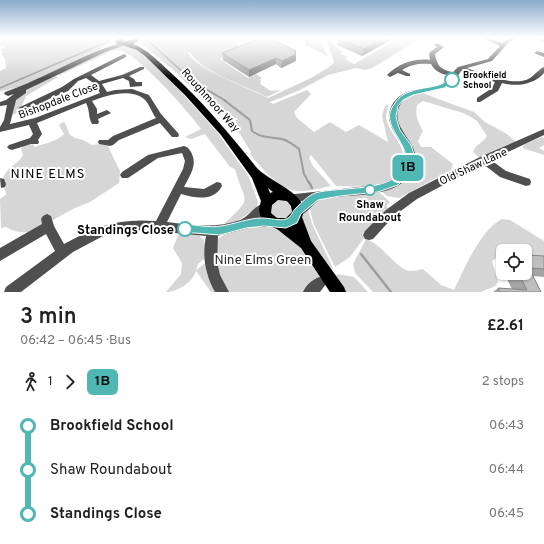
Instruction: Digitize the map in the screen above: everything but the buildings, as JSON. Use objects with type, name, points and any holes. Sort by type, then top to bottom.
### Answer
[{"type":"main road","name":"Roughmoor Way","points":[[147,52],[224,133],[257,176],[289,197],[297,205],[297,214],[306,245]]},
{"type":"main road","name":"Roughmoor Way","points":[[257,176],[265,204],[266,217],[306,245],[339,292]]},
{"type":"main road","points":[[265,204],[270,198],[278,195],[289,197]]},
{"type":"main road","points":[[276,223],[290,222],[297,214]]},
{"type":"street","points":[[9,111],[0,105],[6,97],[102,52]]},
{"type":"street","points":[[434,52],[432,53],[432,62],[435,66],[441,71],[455,75]]},
{"type":"street","points":[[289,197],[316,197],[340,192],[385,188],[399,180],[409,166],[411,157],[407,145],[393,121],[395,106],[408,95],[445,85],[452,80],[460,68],[490,60],[497,52]]},
{"type":"street","points":[[536,53],[544,55]]},
{"type":"street","points":[[22,108],[39,104],[49,95],[65,89],[76,80],[124,56]]},
{"type":"street","points":[[98,57],[112,63]]},
{"type":"street","points":[[390,75],[415,60],[432,62]]},
{"type":"street","points":[[460,68],[512,83],[529,82],[536,78],[542,67]]},
{"type":"street","points":[[99,83],[124,76],[142,68]]},
{"type":"street","points":[[397,70],[408,75]]},
{"type":"street","points":[[86,76],[99,83],[104,94]]},
{"type":"street","points":[[124,76],[132,80],[134,85]]},
{"type":"street","points":[[479,97],[495,89],[500,80]]},
{"type":"street","name":"Bishopdale Close","points":[[2,130],[18,127],[104,94],[128,91],[142,94],[149,99],[171,134]]},
{"type":"street","points":[[2,130],[10,117],[6,97]]},
{"type":"street","points":[[88,100],[93,108],[94,120],[108,113]]},
{"type":"street","points":[[116,150],[106,142],[161,119]]},
{"type":"street","points":[[12,147],[34,141],[38,134],[32,122]]},
{"type":"street","name":"Old Shaw Lane","points":[[369,235],[404,202],[483,160],[544,132]]},
{"type":"street","points":[[125,176],[152,157],[182,146],[188,155],[190,164],[159,226]]},
{"type":"street","points":[[483,160],[503,174],[527,183]]},
{"type":"street","points":[[178,189],[201,195],[214,190],[217,186]]},
{"type":"street","points":[[297,214],[316,197]]},
{"type":"street","points":[[246,223],[265,204]]},
{"type":"street","points":[[0,255],[48,223],[62,252]]},
{"type":"street","points":[[11,292],[48,261],[62,252],[87,239],[119,226],[159,226],[213,231],[228,229],[246,223],[276,223]]},
{"type":"street","points":[[213,231],[210,259],[214,277],[222,292]]},
{"type":"green space","points":[[2,52],[96,52],[49,75],[24,85],[0,91],[0,71],[6,68],[5,59],[1,54],[3,53]]},
{"type":"green space","points":[[104,52],[111,52],[60,75],[58,74]]},
{"type":"green space","points":[[124,52],[139,52],[164,73],[217,132],[249,177],[258,202],[257,208],[226,227],[225,223],[240,208],[245,199],[235,169],[230,167],[205,134],[191,139],[185,137],[201,129],[186,110],[153,75]]},
{"type":"green space","points":[[151,52],[238,52],[220,59],[248,78],[256,74],[262,78],[260,79],[260,84],[271,91],[281,90],[267,97],[214,72],[204,66],[190,52],[188,53],[194,60],[213,72],[224,78],[268,98],[311,78],[332,65],[334,62],[331,52],[342,52],[340,54],[348,57],[345,59],[354,64],[375,52],[399,52],[372,68],[365,70],[356,68],[328,75],[298,91],[270,102],[273,104],[307,90],[311,94],[294,112],[297,118],[314,132],[330,122],[346,132],[359,125],[388,142],[382,116],[385,106],[388,105],[386,117],[387,122],[403,153],[401,168],[389,181],[381,184],[372,186],[336,186],[311,155],[309,158],[313,166],[331,186],[301,191],[290,189],[270,177],[250,154],[251,152],[234,124],[238,119],[228,117],[203,100],[177,73]]},
{"type":"green space","points":[[319,52],[326,52],[328,56]]},
{"type":"green space","points":[[55,76],[58,77],[26,96],[20,110],[13,115],[13,106],[19,96],[37,84]]},
{"type":"green space","points":[[422,93],[474,112],[485,122],[507,134],[516,142],[480,158],[473,152],[487,136],[477,121],[463,113],[423,101],[417,105],[416,109],[417,119],[423,131],[418,141],[421,147],[431,147],[453,164],[451,170],[399,198],[387,196],[382,192],[383,190],[410,173],[396,113],[397,109],[406,99],[413,95]]},
{"type":"green space","points":[[63,122],[65,123],[70,135],[75,138],[92,145],[100,144],[108,146],[120,171],[119,183],[90,202],[75,208],[31,232],[18,232],[6,227],[1,228],[0,199],[6,195],[3,186],[3,178],[5,174],[23,155],[21,149],[23,146],[33,144],[35,147],[54,141],[61,137],[64,134],[59,125]]},
{"type":"green space","points":[[542,137],[544,138],[544,145],[539,148],[544,151],[544,155],[522,148],[525,144]]},
{"type":"green space","points":[[365,192],[371,194],[380,193],[390,202],[387,205],[388,209],[374,225],[362,234],[365,237],[350,257],[335,267],[314,225],[309,206],[321,198]]},
{"type":"green space","points":[[276,200],[285,200],[291,205],[292,212],[285,219],[278,219],[270,214],[270,207]]},
{"type":"green space","points":[[307,207],[313,226],[333,268],[329,270],[301,226],[302,212]]},
{"type":"green space","points":[[502,219],[510,220],[544,241],[544,259],[532,257],[532,244],[496,244],[496,258],[492,261],[496,280],[498,282],[493,287],[481,292],[373,292],[355,273],[353,264],[366,239],[378,246],[405,270],[412,271],[423,269],[441,285],[454,290],[480,240],[494,224]]},
{"type":"green space","name":"Nine Elms Green","points":[[261,226],[275,227],[302,248],[323,276],[304,292],[227,292],[218,277],[214,243],[223,235],[242,229]]},
{"type":"green space","points":[[182,232],[200,236],[204,240],[205,258],[198,264],[196,270],[205,263],[207,274],[216,292],[211,292],[196,271],[192,279],[184,286],[171,292],[166,292],[181,274],[182,263],[173,248],[178,235]]},
{"type":"green space","points":[[338,274],[354,277],[368,292],[345,292],[334,277]]},
{"type":"waterway","points":[[0,88],[84,52]]},
{"type":"waterway","points":[[160,52],[194,82],[226,101]]},
{"type":"waterway","points":[[224,100],[250,120],[252,131],[256,134],[285,140],[299,149],[304,174],[309,183]]},
{"type":"waterway","points":[[309,182],[312,188]]},
{"type":"waterway","points":[[361,254],[391,292]]},
{"type":"bus line","name":"1B","points":[[185,229],[220,230],[236,227],[246,223],[264,222],[286,224],[294,220],[298,212],[316,197],[340,192],[385,188],[395,183],[407,171],[411,162],[411,157],[407,145],[393,121],[393,111],[395,106],[401,99],[411,93],[442,86],[452,80]]},
{"type":"place","name":"Brookfield School","points":[[452,80]]},
{"type":"place","name":"Shaw Roundabout","points":[[370,190]]},
{"type":"place","name":"Standings Close","points":[[185,229]]},
{"type":"district","name":"NINE ELMS","points":[[48,173]]}]
